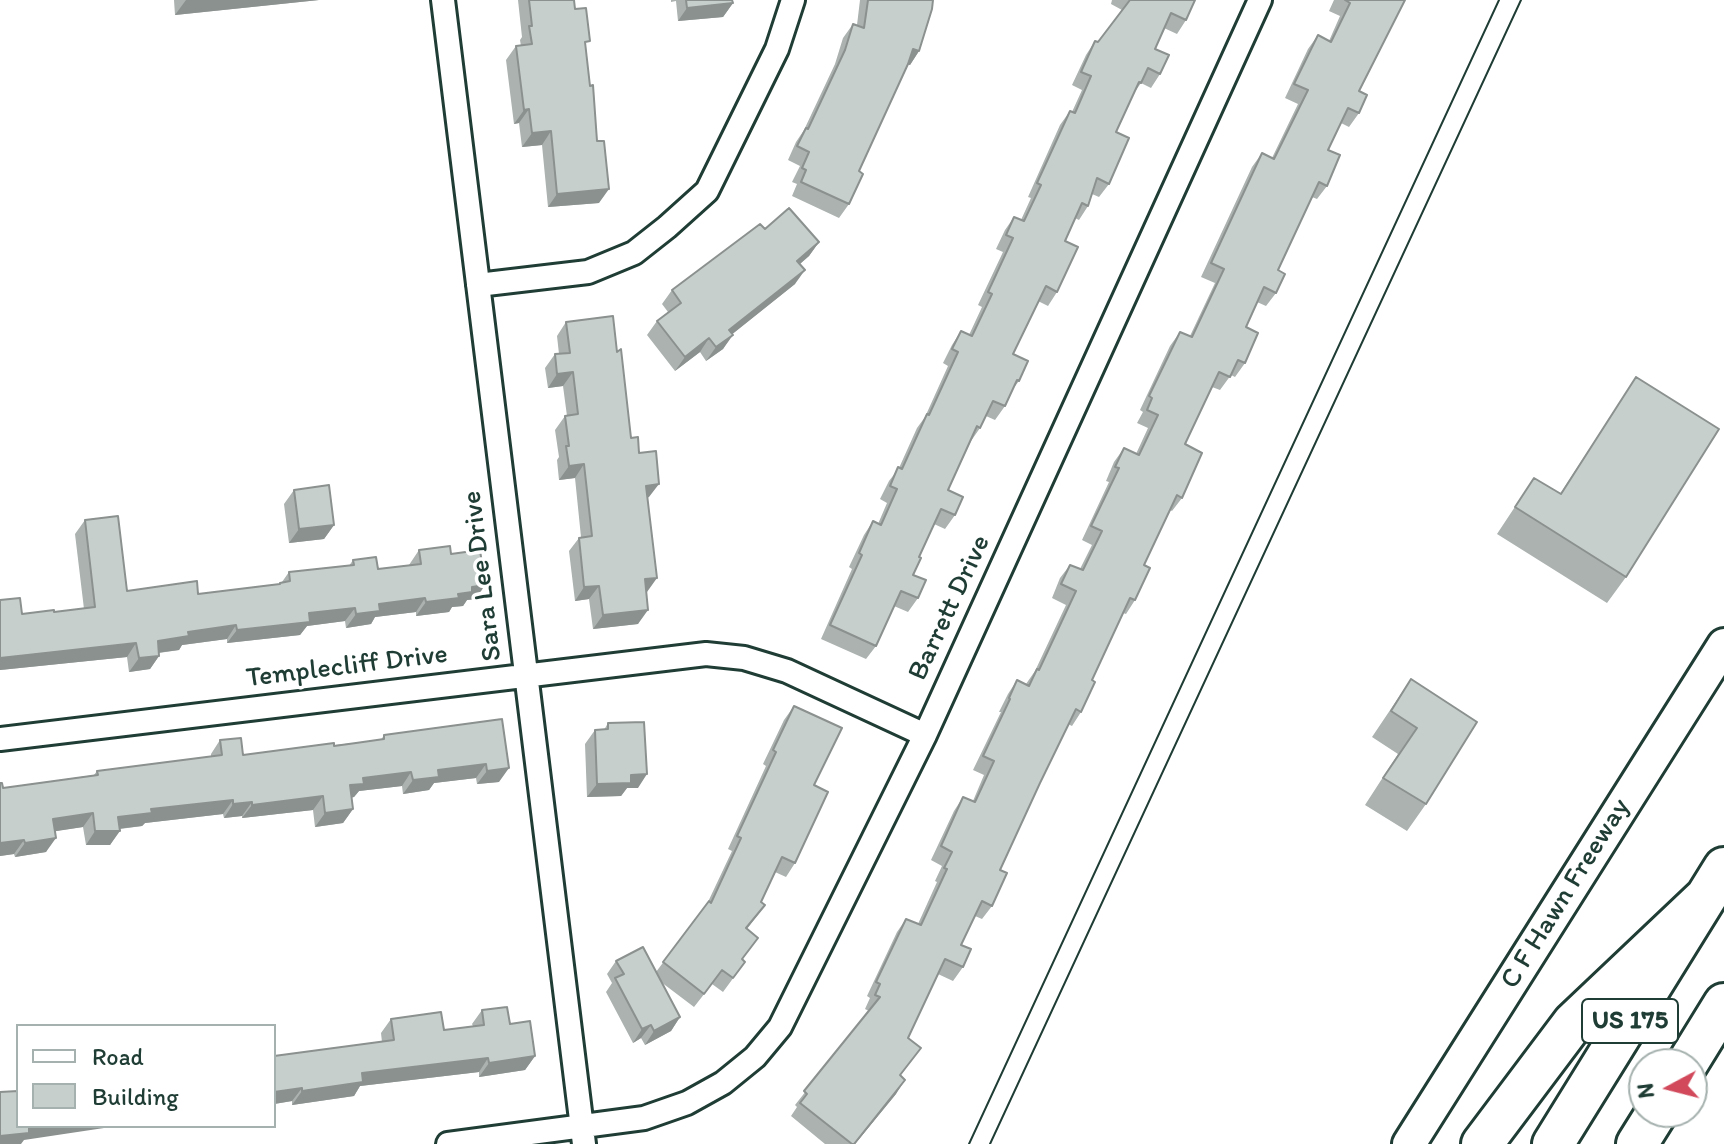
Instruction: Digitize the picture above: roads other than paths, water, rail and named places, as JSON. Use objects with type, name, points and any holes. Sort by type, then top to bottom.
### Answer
[{"type":"highway","points":[[1482,1144],[1573,1023],[1715,883]]},
{"type":"highway","name":"US 175","points":[[1553,1144],[1715,883]]},
{"type":"highway","name":"US 175","points":[[1697,1048],[1724,1004]]},
{"type":"main road","name":"C F Hawn Freeway","points":[[1409,1144],[1724,645]]},
{"type":"street","name":"Sara Lee Drive","points":[[443,0],[583,1135]]},
{"type":"street","points":[[478,285],[588,272],[634,253],[707,191],[777,49],[793,0]]},
{"type":"street","name":"Barrett Drive","points":[[448,1144],[583,1135],[687,1103],[723,1083],[755,1057],[780,1027],[925,735],[1260,0]]},
{"type":"street","name":"Templecliff Drive","points":[[0,739],[706,654],[744,658],[787,671],[925,735]]},
{"type":"tram line","points":[[969,1144],[1499,0]]},
{"type":"tram line","points":[[990,1144],[1521,0]]}]
